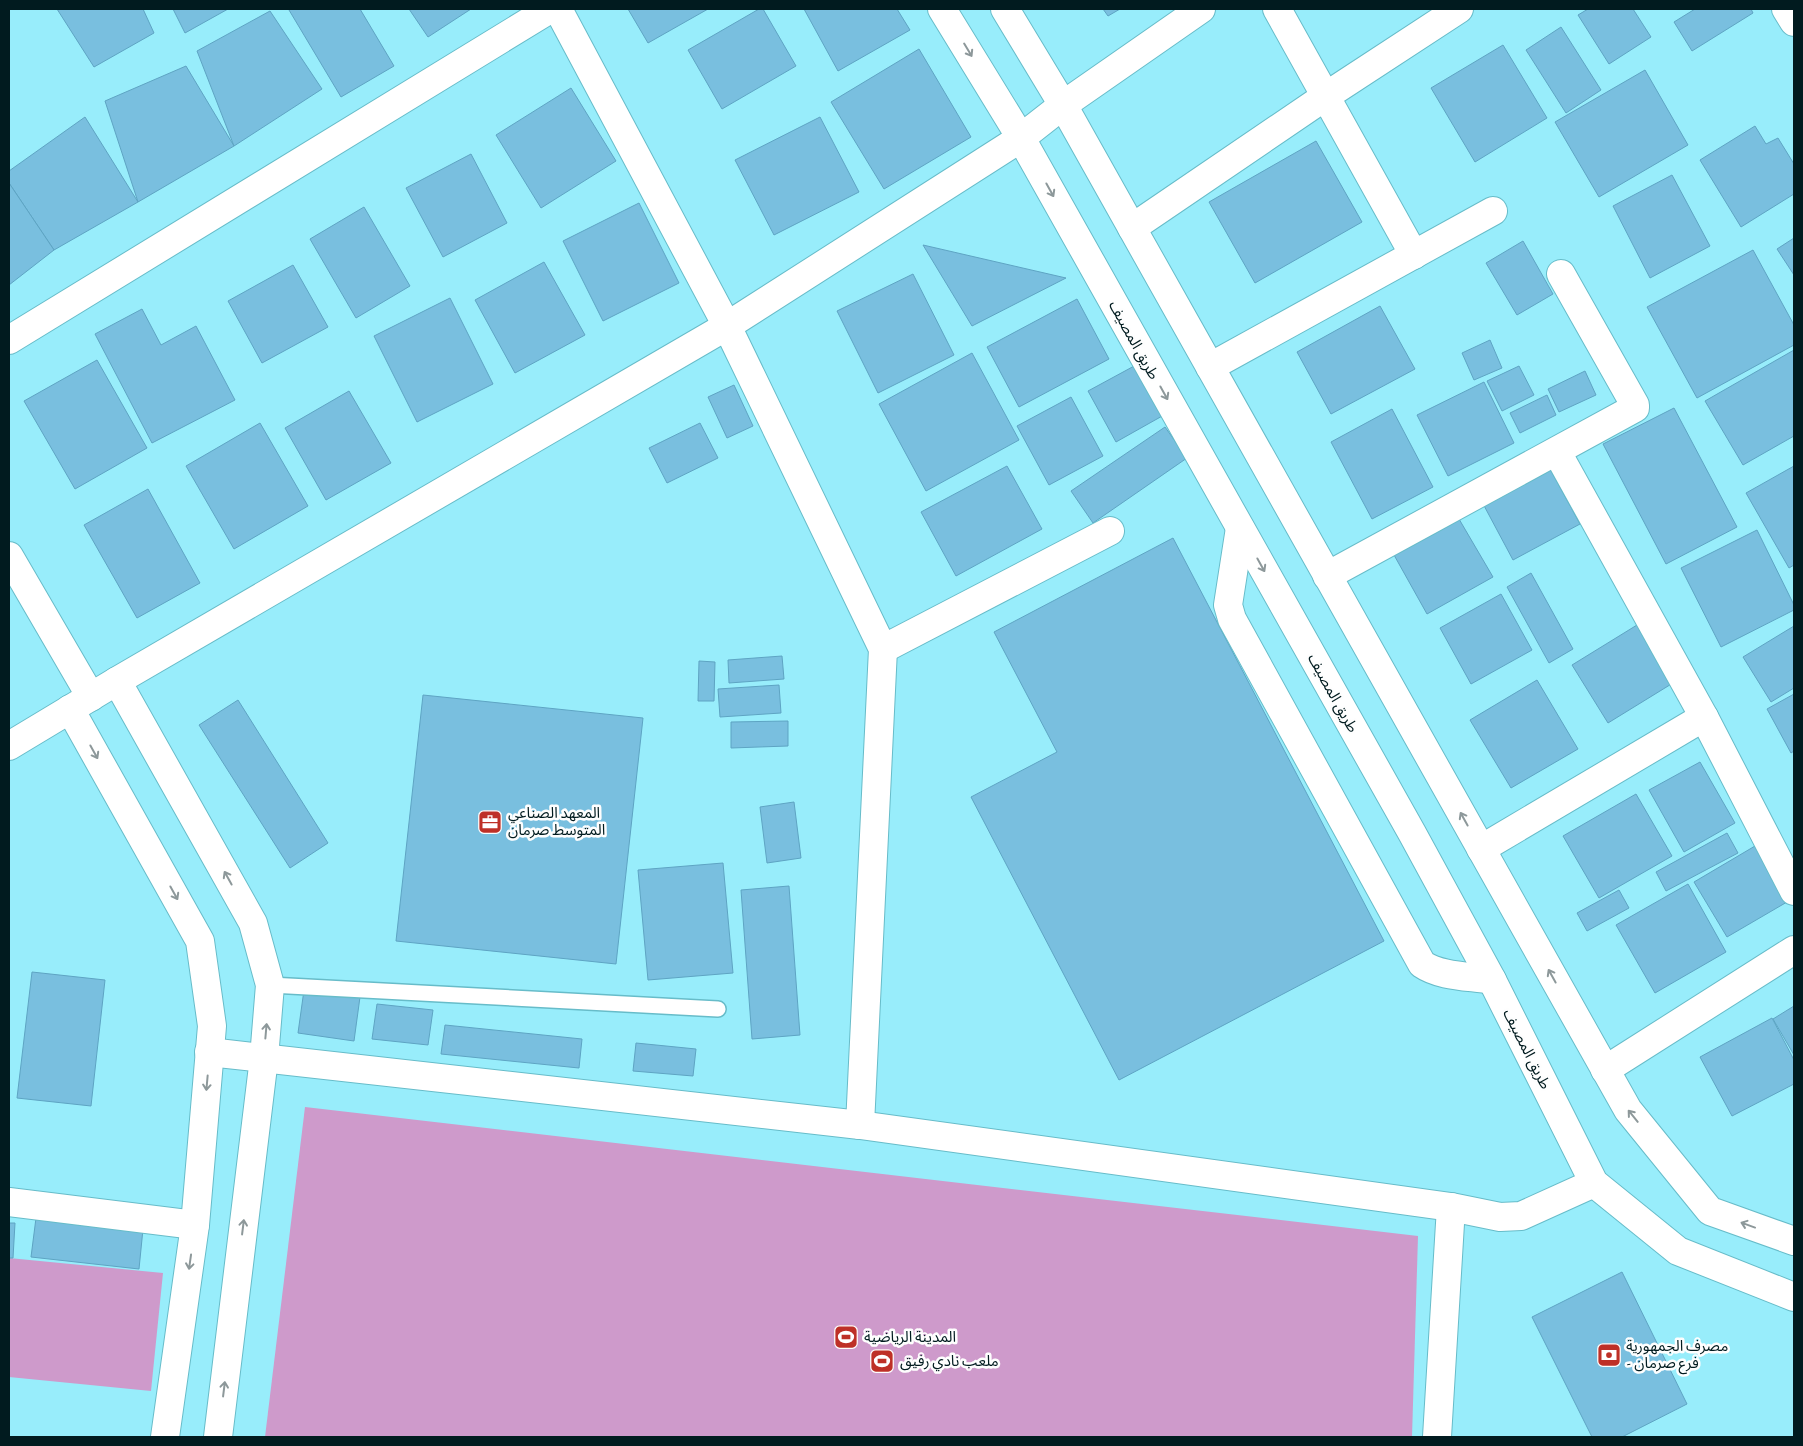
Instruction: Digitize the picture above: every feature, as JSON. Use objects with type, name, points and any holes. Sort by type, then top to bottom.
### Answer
[{"type":"street","points":[[9,340],[550,9]]},
{"type":"street","points":[[558,9],[727,326],[883,649],[860,1124]]},
{"type":"street","name":"طريق المصيف","points":[[942,9],[1021,138],[1492,980],[1594,1183],[1678,1251],[1794,1297]]},
{"type":"street","points":[[1005,9],[1063,105],[1628,1110],[1710,1210],[1794,1241]]},
{"type":"street","points":[[9,746],[117,681],[727,326],[1021,138],[1063,105],[1201,9]]},
{"type":"street","points":[[1277,9],[1414,255]]},
{"type":"street","points":[[1132,228],[1326,96],[1459,9]]},
{"type":"street","points":[[1786,9],[1794,22]]},
{"type":"street","points":[[1210,367],[1493,211]]},
{"type":"street","points":[[1327,576],[1633,410],[1635,405],[1560,274]]},
{"type":"street","points":[[1557,452],[1704,717],[1794,891]]},
{"type":"street","points":[[1240,528],[1228,606],[1232,619],[1422,964],[1429,969],[1440,972],[1492,980]]},
{"type":"street","points":[[883,649],[1110,531]]},
{"type":"street","points":[[9,556],[200,941],[212,1026],[195,1225],[165,1437]]},
{"type":"street","points":[[117,681],[253,923],[270,985],[264,1058],[218,1437]]},
{"type":"street","points":[[1481,849],[1704,717]]},
{"type":"street","points":[[1605,1070],[1794,950]]},
{"type":"street","points":[[209,1052],[860,1124],[1452,1207],[1500,1217],[1521,1216],[1594,1183]]},
{"type":"street","points":[[9,1202],[195,1225]]},
{"type":"street","points":[[1437,1437],[1452,1207]]},
{"type":"lane","points":[[270,985],[718,1009]]},
{"type":"shaded area","name":"المدينة الرياضية","points":[[305,1107],[1418,1236],[1412,1437],[265,1437]]},
{"type":"shaded area","points":[[9,1258],[163,1273],[151,1391],[9,1377]]},
{"type":"building","points":[[57,9],[143,9],[154,33],[94,67]]},
{"type":"building","points":[[173,9],[228,9],[185,33]]},
{"type":"building","points":[[290,9],[360,9],[394,66],[341,97]]},
{"type":"building","points":[[409,9],[471,9],[428,37]]},
{"type":"building","points":[[628,9],[708,9],[648,43]]},
{"type":"building","points":[[759,9],[763,9],[796,66],[722,109],[688,50]]},
{"type":"building","points":[[804,9],[897,9],[910,30],[838,71]]},
{"type":"building","points":[[1103,9],[1120,9],[1108,16]]},
{"type":"building","points":[[1588,9],[1633,9],[1651,37],[1609,64],[1578,15]]},
{"type":"building","points":[[1695,9],[1751,9],[1753,13],[1692,51],[1674,22]]},
{"type":"building","points":[[270,11],[322,89],[234,146],[197,51]]},
{"type":"building","points":[[1561,27],[1601,90],[1566,113],[1526,50]]},
{"type":"building","points":[[1503,45],[1547,118],[1475,162],[1431,88]]},
{"type":"building","points":[[919,49],[971,137],[884,189],[831,102]]},
{"type":"building","points":[[186,66],[234,146],[138,202],[105,101]]},
{"type":"building","points":[[1645,70],[1688,145],[1599,197],[1555,122]]},
{"type":"building","points":[[571,88],[616,161],[541,208],[496,135]]},
{"type":"building","points":[[85,117],[138,202],[54,250],[9,183],[9,171]]},
{"type":"building","points":[[820,117],[859,192],[774,235],[735,160]]},
{"type":"building","points":[[1755,126],[1766,144],[1778,138],[1794,164],[1794,194],[1741,227],[1700,160]]},
{"type":"building","points":[[1316,141],[1362,222],[1255,283],[1209,202]]},
{"type":"building","points":[[471,154],[507,223],[443,257],[406,188]]},
{"type":"building","points":[[1672,175],[1710,246],[1650,278],[1613,206]]},
{"type":"building","points":[[9,183],[54,250],[9,285]]},
{"type":"building","points":[[639,203],[679,283],[603,321],[563,241]]},
{"type":"building","points":[[364,207],[410,286],[356,318],[310,239]]},
{"type":"building","points":[[1794,238],[1794,275],[1777,249]]},
{"type":"building","points":[[1523,241],[1553,294],[1517,315],[1486,263]]},
{"type":"building","points":[[923,245],[1066,278],[972,326]]},
{"type":"building","points":[[1753,250],[1794,325],[1794,345],[1697,398],[1647,307]]},
{"type":"building","points":[[544,262],[585,335],[515,373],[475,300]]},
{"type":"building","points":[[293,265],[328,327],[262,363],[228,301]]},
{"type":"building","points":[[913,274],[954,355],[878,393],[837,311]]},
{"type":"building","points":[[450,298],[493,384],[417,422],[374,336]]},
{"type":"building","points":[[1077,299],[1109,359],[1019,407],[987,347]]},
{"type":"building","points":[[1380,306],[1415,369],[1331,414],[1297,352]]},
{"type":"building","points":[[142,309],[161,345],[196,326],[235,400],[152,443],[95,334]]},
{"type":"building","points":[[1490,340],[1502,368],[1474,380],[1462,353]]},
{"type":"building","points":[[1794,350],[1794,436],[1743,465],[1705,401]]},
{"type":"building","points":[[972,353],[1019,440],[926,491],[879,404]]},
{"type":"building","points":[[97,360],[147,448],[75,489],[24,401]]},
{"type":"building","points":[[1136,365],[1164,415],[1116,442],[1088,391]]},
{"type":"building","points":[[1519,366],[1534,395],[1502,411],[1487,381]]},
{"type":"building","points":[[1585,371],[1596,395],[1559,412],[1548,389]]},
{"type":"building","points":[[1484,382],[1514,443],[1448,476],[1417,415]]},
{"type":"building","points":[[734,385],[753,426],[727,438],[708,397]]},
{"type":"building","points":[[349,391],[391,463],[326,500],[285,428]]},
{"type":"building","points":[[1547,395],[1556,415],[1520,433],[1510,413]]},
{"type":"building","points":[[1071,397],[1103,456],[1049,485],[1017,426]]},
{"type":"building","points":[[1674,408],[1737,527],[1666,564],[1603,444]]},
{"type":"building","points":[[1392,409],[1433,487],[1372,519],[1331,442]]},
{"type":"building","points":[[260,423],[308,506],[234,549],[186,466]]},
{"type":"building","points":[[700,423],[718,458],[667,483],[649,448]]},
{"type":"building","points":[[1165,427],[1187,458],[1093,523],[1071,491]]},
{"type":"building","points":[[1548,465],[1580,524],[1513,560],[1481,500]]},
{"type":"building","points":[[1007,466],[1042,529],[956,576],[921,512]]},
{"type":"building","points":[[1794,466],[1794,565],[1789,568],[1746,493]]},
{"type":"building","points":[[148,489],[200,583],[137,618],[84,525]]},
{"type":"building","points":[[1459,519],[1493,577],[1427,614],[1394,555]]},
{"type":"building","points":[[1757,530],[1794,605],[1794,610],[1721,647],[1681,568]]},
{"type":"building","points":[[1173,538],[1384,941],[1119,1080],[971,797],[1057,752],[994,632]]},
{"type":"building","points":[[1531,573],[1573,649],[1549,663],[1507,587]]},
{"type":"building","points":[[1501,594],[1532,650],[1471,684],[1440,628]]},
{"type":"building","points":[[1637,625],[1673,683],[1608,723],[1572,665]]},
{"type":"building","points":[[1794,626],[1794,688],[1771,702],[1743,657]]},
{"type":"building","points":[[782,656],[784,679],[729,683],[728,660]]},
{"type":"building","points":[[699,661],[715,662],[714,701],[698,701]]},
{"type":"building","points":[[1537,680],[1578,749],[1511,788],[1470,720]]},
{"type":"building","points":[[779,685],[781,713],[720,717],[718,689]]},
{"type":"building","points":[[1794,694],[1794,751],[1791,753],[1767,709]]},
{"type":"building","points":[[423,695],[643,718],[616,964],[396,941]]},
{"type":"building","points":[[238,700],[328,843],[290,868],[199,725]]},
{"type":"building","points":[[788,721],[788,746],[731,748],[731,722]]},
{"type":"building","points":[[1700,762],[1735,823],[1684,852],[1649,790]]},
{"type":"building","points":[[1636,794],[1672,856],[1599,898],[1563,836]]},
{"type":"building","points":[[794,802],[801,858],[767,863],[760,807]]},
{"type":"building","points":[[1727,833],[1738,853],[1666,891],[1656,872]]},
{"type":"building","points":[[1755,846],[1787,902],[1727,937],[1694,882]]},
{"type":"building","points":[[723,863],[733,973],[648,980],[638,870]]},
{"type":"building","points":[[1688,884],[1726,952],[1655,993],[1616,925]]},
{"type":"building","points":[[789,886],[800,1035],[752,1039],[741,890]]},
{"type":"building","points":[[1619,890],[1629,908],[1587,931],[1577,913]]},
{"type":"building","points":[[32,972],[105,980],[91,1106],[17,1098]]},
{"type":"building","points":[[304,990],[360,997],[354,1041],[298,1033]]},
{"type":"building","points":[[377,1004],[433,1010],[428,1045],[372,1039]]},
{"type":"building","points":[[1794,1006],[1794,1055],[1773,1019]]},
{"type":"building","points":[[1772,1018],[1794,1060],[1794,1084],[1732,1116],[1700,1057]]},
{"type":"building","points":[[445,1025],[582,1039],[579,1068],[441,1054]]},
{"type":"building","points":[[636,1043],[696,1049],[693,1076],[633,1071]]},
{"type":"building","points":[[36,1218],[143,1229],[139,1269],[31,1257]]},
{"type":"building","points":[[9,1223],[15,1223],[13,1258],[9,1258]]},
{"type":"building","points":[[1622,1272],[1687,1404],[1622,1437],[1592,1437],[1532,1317]]},
{"type":"place","name":"المعهد الصناعي المتوسط صرمان","points":[[490,822]]},
{"type":"place","name":"المدينة الرياضية","points":[[846,1337]]},
{"type":"place","name":"مصرف الجمهورية - فرع صرمان","points":[[1609,1355]]},
{"type":"place","name":"ملعب نادي رفيق","points":[[882,1361]]}]
